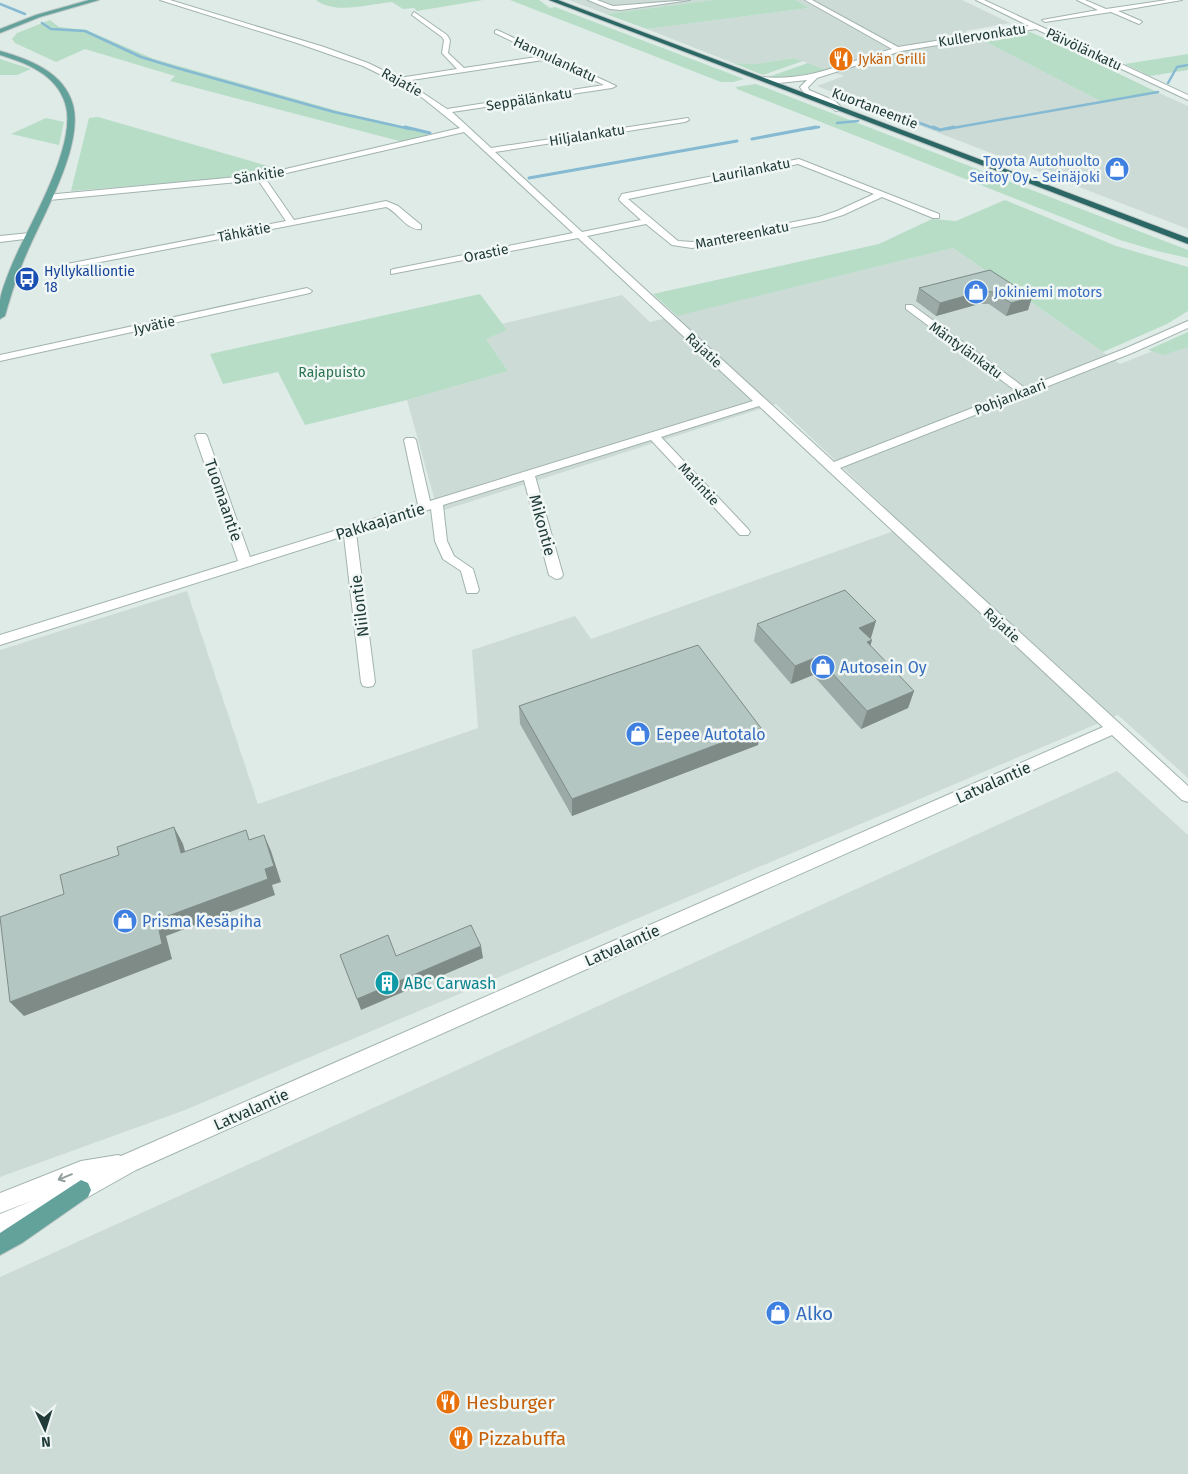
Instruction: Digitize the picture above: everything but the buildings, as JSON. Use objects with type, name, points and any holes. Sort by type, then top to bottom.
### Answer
[{"type":"highway","name":"Kuortaneentie","points":[[552,0],[1188,241]]},
{"type":"main road","points":[[0,26],[85,0]]},
{"type":"main road","points":[[0,31],[28,19],[96,0]]},
{"type":"main road","points":[[0,53],[33,63],[47,71],[65,94],[70,107],[71,120],[66,145],[49,197],[11,279],[0,316]]},
{"type":"main road","points":[[0,1244],[15,1236],[81,1190]]},
{"type":"street","name":"Rajatie","points":[[163,0],[344,55],[400,80],[428,96],[1188,796]]},
{"type":"street","points":[[591,0],[612,8],[687,0]]},
{"type":"street","points":[[808,0],[898,50]]},
{"type":"street","name":"Päivölänkatu","points":[[979,0],[1188,98]]},
{"type":"street","points":[[1080,0],[1140,22]]},
{"type":"street","points":[[1098,0],[1120,9]]},
{"type":"street","points":[[1045,20],[1179,0]]},
{"type":"street","points":[[414,14],[445,36],[447,40],[445,53],[462,70]]},
{"type":"street","name":"Kullervonkatu","points":[[761,79],[789,82],[814,77],[898,50],[1036,26]]},
{"type":"street","name":"Hannulankatu","points":[[497,32],[612,86]]},
{"type":"street","points":[[400,80],[551,57]]},
{"type":"street","points":[[814,77],[806,83],[804,87],[806,91],[832,103],[839,109]]},
{"type":"street","name":"Seppälänkatu","points":[[446,111],[612,86]]},
{"type":"street","name":"Hiljalankatu","points":[[488,151],[685,120]]},
{"type":"street","name":"Sänkitie","points":[[49,197],[260,177],[465,129]]},
{"type":"street","name":"Laurilankatu","points":[[648,221],[623,200],[625,196],[798,161],[936,216]]},
{"type":"street","points":[[260,177],[292,223]]},
{"type":"street","name":"Mantereenkatu","points":[[648,221],[675,243],[692,245],[821,219],[840,213],[882,194]]},
{"type":"street","name":"Tähkätie","points":[[62,268],[386,204],[392,205],[411,224],[418,227]]},
{"type":"street","points":[[577,234],[648,221]]},
{"type":"street","name":"Orastie","points":[[394,272],[577,234]]},
{"type":"street","points":[[0,239],[30,236]]},
{"type":"street","name":"Jyvätie","points":[[0,358],[307,291]]},
{"type":"street","name":"Mäntylänkatu","points":[[909,307],[1024,392]]},
{"type":"street","name":"Pohjankaari","points":[[831,467],[1128,352],[1188,324]]},
{"type":"street","name":"Pakkaajantie","points":[[0,640],[760,402]]},
{"type":"street","name":"Tuomaantie","points":[[201,436],[246,564]]},
{"type":"street","name":"Matintie","points":[[654,436],[744,532]]},
{"type":"street","points":[[410,440],[441,541],[449,558],[467,568],[472,590]]},
{"type":"street","name":"Mikontie","points":[[529,475],[556,575]]},
{"type":"street","name":"Niilontie","points":[[350,531],[368,682]]},
{"type":"street","name":"Latvalantie","points":[[0,1225],[81,1190],[129,1162],[1114,728]]},
{"type":"street","name":"Latvalantie","points":[[0,1203],[81,1171],[129,1162]]},
{"type":"shaded area","points":[[569,0],[712,0],[606,14]]},
{"type":"shaded area","points":[[796,0],[962,0],[1010,23],[965,31],[1104,103],[1159,93],[1188,106],[1188,229],[817,86],[844,76],[794,58],[756,64],[733,63],[647,29],[809,8]]},
{"type":"shaded area","points":[[953,248],[1120,364],[1188,337],[1188,778],[1118,715],[185,1110],[0,1177],[0,650],[187,591],[258,804],[478,728],[472,650],[575,616],[591,639],[905,527],[776,404],[438,512],[407,400],[508,371],[486,339],[506,330],[502,324],[622,295],[650,322]]},
{"type":"shaded area","points":[[1117,771],[1188,835],[1188,1474],[0,1474],[0,1277]]},
{"type":"green space","points":[[316,0],[483,0],[417,11],[414,8],[403,9],[392,2],[342,8],[333,7]]},
{"type":"green space","points":[[510,0],[539,0],[550,8],[555,7],[744,79],[733,82],[721,82]]},
{"type":"green space","points":[[712,0],[796,0],[809,8],[647,29],[606,14]]},
{"type":"green space","points":[[50,20],[59,27],[86,30],[154,59],[338,111],[419,130],[429,135],[403,142],[170,81],[175,76],[85,49],[56,62],[15,43],[12,39],[17,33]]},
{"type":"green space","points":[[1030,32],[1159,93],[1104,103],[982,40]]},
{"type":"green space","points":[[1188,54],[1188,70],[1150,76],[1125,64]]},
{"type":"green space","points":[[794,58],[803,61],[763,75],[733,63],[756,64]]},
{"type":"green space","points":[[0,59],[31,69],[17,75],[0,75]]},
{"type":"green space","points":[[808,63],[827,70],[786,80],[768,77]]},
{"type":"green space","points":[[756,84],[1188,250],[1188,258],[1120,240],[736,87]]},
{"type":"green space","points":[[98,117],[282,170],[217,179],[71,191],[89,118]]},
{"type":"green space","points":[[46,118],[64,122],[59,145],[11,134]]},
{"type":"green space","points":[[1005,200],[1116,246],[1188,267],[1188,311],[1167,324],[1103,352],[953,248],[677,316],[653,294],[879,244],[932,219],[956,221]]},
{"type":"green space","name":"Rajapuisto","points":[[480,294],[507,330],[486,339],[508,371],[407,400],[305,425],[278,372],[223,384],[210,354]]},
{"type":"green space","points":[[1188,332],[1188,347],[1163,355],[1148,350]]},
{"type":"waterway","points":[[0,4],[25,14]]},
{"type":"waterway","points":[[42,23],[51,29],[85,31],[141,57],[177,68],[334,112],[410,129]]},
{"type":"waterway","points":[[1168,83],[1177,67],[1188,65]]},
{"type":"waterway","points":[[947,129],[1158,92]]},
{"type":"waterway","points":[[882,116],[903,117],[936,129]]},
{"type":"waterway","points":[[837,123],[858,121]]},
{"type":"waterway","points":[[405,127],[430,133]]},
{"type":"waterway","points":[[752,139],[816,127]]},
{"type":"waterway","points":[[809,129],[819,127]]},
{"type":"waterway","points":[[933,127],[940,130],[954,127]]},
{"type":"waterway","points":[[529,178],[737,141]]},
{"type":"place","name":"Jykän Grilli","points":[[841,59]]},
{"type":"place","name":"Toyota Autohuolto Seitoy Oy - Seinäjoki","points":[[1117,169]]},
{"type":"place","name":"Hyllykalliontie 18","points":[[27,279]]},
{"type":"place","name":"Jokiniemi motors","points":[[976,292]]},
{"type":"place","name":"Autosein Oy","points":[[823,667]]},
{"type":"place","name":"Eepee Autotalo","points":[[638,734]]},
{"type":"place","name":"Prisma Kesäpiha","points":[[125,921]]},
{"type":"place","name":"ABC Carwash","points":[[387,983]]},
{"type":"place","name":"Alko","points":[[778,1313]]},
{"type":"place","name":"Hesburger","points":[[448,1402]]},
{"type":"place","name":"Pizzabuffa","points":[[461,1438]]}]
